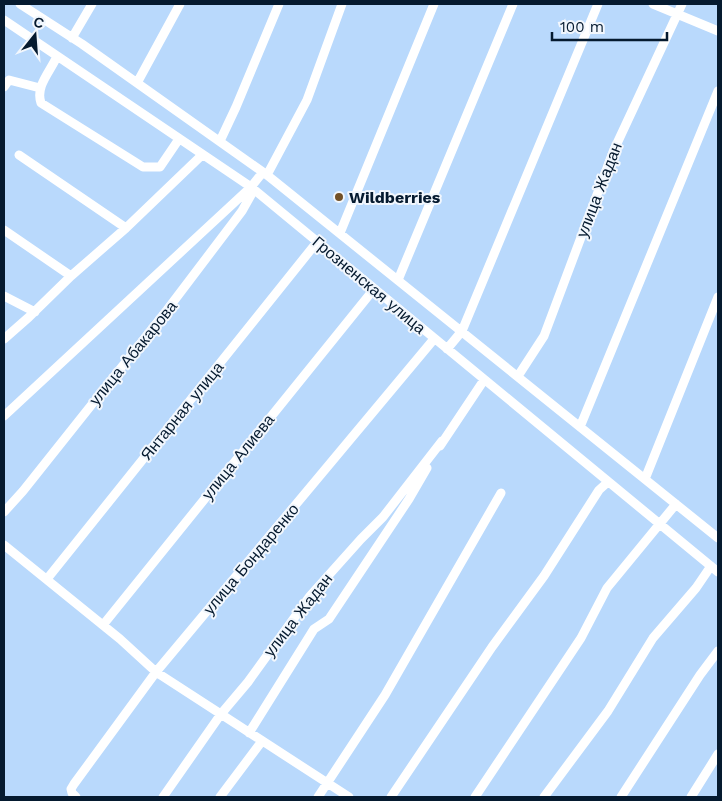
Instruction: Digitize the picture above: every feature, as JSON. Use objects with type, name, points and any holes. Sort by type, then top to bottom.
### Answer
[{"type":"street","name":"Грозненская улица","points":[[20,4],[72,38],[265,173],[718,538]]},
{"type":"street","points":[[72,38],[92,4]]},
{"type":"street","points":[[137,83],[180,4]]},
{"type":"street","points":[[220,141],[236,108],[279,4]]},
{"type":"street","points":[[4,416],[265,173],[308,100],[342,4]]},
{"type":"street","points":[[340,233],[434,4]]},
{"type":"street","points":[[398,280],[513,4]]},
{"type":"street","points":[[447,349],[462,331],[598,4]]},
{"type":"street","points":[[653,4],[718,31]]},
{"type":"street","name":"улица Жадан","points":[[518,376],[544,336],[613,152],[682,4]]},
{"type":"street","name":"Грозненская улица","points":[[4,20],[251,188],[715,569]]},
{"type":"street","points":[[57,56],[40,88],[39,97],[41,103],[143,167],[160,167],[179,139]]},
{"type":"street","points":[[4,87],[9,80],[40,88]]},
{"type":"street","points":[[580,427],[718,90]]},
{"type":"street","points":[[19,155],[126,228]]},
{"type":"street","points":[[4,339],[71,276],[126,228],[202,155]]},
{"type":"street","name":"улица Абакарова","points":[[4,512],[30,483],[167,310],[242,211],[251,195],[251,188]]},
{"type":"street","points":[[4,230],[71,276]]},
{"type":"street","name":"Янтарная улица","points":[[47,579],[317,242]]},
{"type":"street","name":"улица Алиева","points":[[102,625],[374,289]]},
{"type":"street","points":[[4,296],[34,312]]},
{"type":"street","points":[[646,479],[718,297]]},
{"type":"street","name":"улица Бондаренко","points":[[76,797],[71,789],[74,784],[156,672],[434,339]]},
{"type":"street","points":[[248,732],[314,629],[329,619],[409,499],[442,441],[484,380]]},
{"type":"street","name":"улица Жадан","points":[[163,797],[221,714],[248,682],[310,596],[361,538],[383,517],[442,441]]},
{"type":"street","points":[[391,797],[492,648],[544,576],[599,490],[608,482]]},
{"type":"street","points":[[318,797],[385,695],[501,493]]},
{"type":"street","points":[[475,797],[582,638],[607,588],[676,504]]},
{"type":"street","points":[[4,546],[120,639],[156,672],[349,797]]},
{"type":"street","points":[[544,797],[608,711],[653,638],[715,569]]},
{"type":"street","points":[[621,797],[718,651]]},
{"type":"street","points":[[220,797],[262,742]]},
{"type":"street","points":[[691,797],[718,754]]},
{"type":"place","name":"Wildberries","points":[[339,197]]}]
